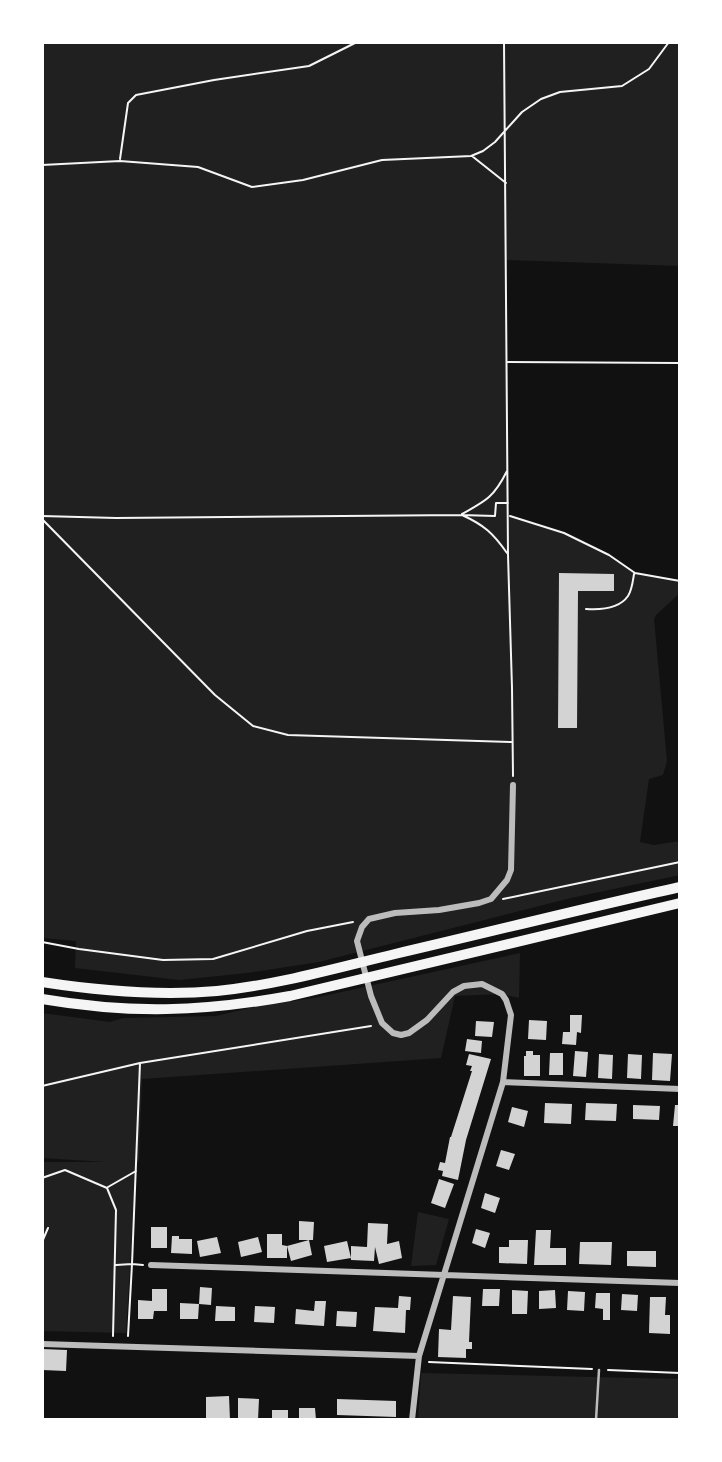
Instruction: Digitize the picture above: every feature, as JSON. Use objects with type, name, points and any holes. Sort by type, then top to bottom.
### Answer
[{"type":"highway","points":[[42,982],[121,992],[156,993],[251,986],[680,887]]},
{"type":"highway","points":[[42,999],[145,1010],[197,1009],[254,1003],[680,903]]},
{"type":"street","points":[[412,1420],[418,1359],[503,1082],[512,1015],[502,993],[482,985],[464,986],[453,992],[427,1020],[409,1033],[393,1033],[382,1023],[371,996],[358,941],[362,927],[369,919],[491,900],[507,880],[511,870],[513,785]]},
{"type":"street","points":[[503,1082],[680,1089]]},
{"type":"street","points":[[151,1265],[680,1283]]},
{"type":"street","points":[[42,1344],[418,1359]]},
{"type":"lane","points":[[596,1420],[599,1370]]},
{"type":"path","points":[[120,161],[128,103],[136,95],[309,65],[357,42]]},
{"type":"path","points":[[504,42],[508,555],[513,785]]},
{"type":"path","points":[[42,165],[120,161],[198,167],[252,187],[303,180],[382,160],[471,156],[495,142],[522,111],[541,99],[560,92],[622,86],[649,69],[669,42]]},
{"type":"path","points":[[471,156],[506,183]]},
{"type":"path","points":[[507,362],[680,363]]},
{"type":"path","points":[[461,515],[491,497],[499,488],[507,470]]},
{"type":"path","points":[[42,517],[495,516],[496,503],[508,503]]},
{"type":"path","points":[[461,515],[480,523],[495,536],[508,555]]},
{"type":"path","points":[[509,515],[564,533],[609,555],[635,573],[680,581]]},
{"type":"path","points":[[42,517],[215,695],[253,726],[288,735],[512,742]]},
{"type":"path","points":[[586,609],[617,606],[629,595],[635,573]]},
{"type":"path","points":[[491,900],[680,862]]},
{"type":"path","points":[[42,942],[163,960],[213,959],[307,931],[343,924]]},
{"type":"path","points":[[42,1086],[140,1063],[382,1023]]},
{"type":"path","points":[[128,1348],[140,1063]]},
{"type":"path","points":[[42,1178],[65,1170],[107,1188],[116,1210],[113,1348]]},
{"type":"path","points":[[107,1188],[137,1170]]},
{"type":"path","points":[[42,1242],[48,1228]]},
{"type":"path","points":[[115,1265],[151,1265]]},
{"type":"path","points":[[418,1359],[680,1373]]},
{"type":"shaded area","points":[[42,42],[680,42],[680,266],[506,260],[509,515],[564,533],[609,555],[635,573],[680,581],[680,593],[654,619],[667,761],[663,775],[649,779],[640,842],[654,845],[680,841],[680,875],[571,898],[319,962],[179,980],[75,968],[76,941],[42,938]]},
{"type":"shaded area","points":[[520,953],[519,998],[502,994],[455,996],[441,1058],[142,1079],[126,1333],[42,1331],[42,1162],[106,1162],[42,1158],[42,1013],[110,1022],[123,1018],[216,1016],[314,998]]},
{"type":"shaded area","points":[[418,1212],[449,1219],[436,1265],[411,1266]]},
{"type":"shaded area","points":[[421,1373],[680,1379],[680,1420],[418,1420]]},
{"type":"building","points":[[559,573],[614,574],[614,591],[578,591],[577,728],[558,728]]},
{"type":"building","points":[[570,1015],[582,1015],[581,1033],[577,1032],[576,1045],[562,1044],[563,1032],[570,1032]]},
{"type":"building","points":[[529,1020],[547,1021],[546,1040],[528,1039]]},
{"type":"building","points":[[476,1021],[494,1022],[492,1037],[475,1036]]},
{"type":"building","points":[[467,1039],[482,1041],[481,1053],[465,1051]]},
{"type":"building","points":[[526,1051],[540,1055],[540,1076],[524,1076]]},
{"type":"building","points":[[575,1051],[588,1052],[586,1077],[573,1076]]},
{"type":"building","points":[[550,1053],[563,1053],[563,1075],[549,1075]]},
{"type":"building","points":[[653,1053],[672,1054],[670,1081],[652,1080]]},
{"type":"building","points":[[469,1054],[491,1059],[466,1140],[458,1180],[442,1176],[443,1171],[438,1170],[440,1162],[445,1163],[450,1137],[472,1071],[472,1066],[466,1065]]},
{"type":"building","points":[[599,1054],[613,1055],[612,1079],[598,1078]]},
{"type":"building","points":[[628,1054],[642,1055],[641,1079],[627,1078]]},
{"type":"building","points":[[545,1103],[572,1104],[571,1124],[544,1123]]},
{"type":"building","points":[[586,1103],[617,1104],[616,1121],[585,1120]]},
{"type":"building","points":[[633,1105],[660,1106],[659,1120],[633,1119]]},
{"type":"building","points":[[675,1105],[680,1105],[680,1126],[673,1126]]},
{"type":"building","points":[[512,1107],[528,1111],[524,1127],[508,1122]]},
{"type":"building","points":[[501,1150],[515,1154],[509,1170],[496,1166]]},
{"type":"building","points":[[439,1179],[454,1184],[445,1208],[431,1203]]},
{"type":"building","points":[[485,1193],[500,1198],[495,1213],[481,1208]]},
{"type":"building","points":[[299,1221],[314,1222],[313,1240],[299,1240]]},
{"type":"building","points":[[368,1223],[388,1224],[387,1244],[399,1241],[402,1258],[379,1264],[375,1247],[374,1261],[351,1260],[351,1246],[367,1247]]},
{"type":"building","points":[[151,1227],[167,1227],[167,1248],[151,1248]]},
{"type":"building","points":[[476,1229],[490,1233],[485,1248],[472,1243]]},
{"type":"building","points":[[536,1230],[551,1230],[550,1248],[566,1248],[566,1265],[534,1265]]},
{"type":"building","points":[[267,1234],[282,1234],[282,1245],[287,1246],[287,1258],[267,1258]]},
{"type":"building","points":[[172,1236],[192,1239],[192,1254],[171,1253]]},
{"type":"building","points":[[217,1237],[221,1253],[200,1257],[197,1241]]},
{"type":"building","points":[[258,1237],[262,1252],[241,1257],[238,1242]]},
{"type":"building","points":[[309,1240],[312,1255],[291,1261],[287,1246]]},
{"type":"building","points":[[509,1240],[528,1240],[527,1264],[499,1263],[499,1247],[509,1247]]},
{"type":"building","points":[[347,1241],[351,1258],[327,1262],[324,1246]]},
{"type":"building","points":[[580,1242],[612,1242],[611,1265],[579,1264]]},
{"type":"building","points":[[627,1251],[656,1251],[656,1267],[627,1266]]},
{"type":"building","points":[[200,1287],[212,1288],[211,1305],[199,1304]]},
{"type":"building","points":[[152,1289],[167,1289],[167,1311],[154,1311],[153,1319],[138,1319],[138,1300],[152,1301]]},
{"type":"building","points":[[483,1289],[500,1289],[499,1306],[482,1306]]},
{"type":"building","points":[[512,1290],[528,1291],[527,1314],[512,1314]]},
{"type":"building","points":[[555,1290],[556,1308],[539,1309],[539,1291]]},
{"type":"building","points":[[568,1291],[585,1292],[584,1311],[567,1310]]},
{"type":"building","points":[[596,1293],[610,1293],[610,1320],[603,1320],[603,1309],[595,1308]]},
{"type":"building","points":[[622,1294],[638,1295],[637,1311],[621,1310]]},
{"type":"building","points":[[399,1296],[411,1297],[410,1310],[406,1310],[405,1333],[373,1331],[375,1307],[398,1308]]},
{"type":"building","points":[[453,1296],[471,1297],[469,1342],[472,1342],[472,1349],[466,1349],[466,1358],[438,1357],[439,1329],[451,1330]]},
{"type":"building","points":[[650,1297],[666,1297],[665,1315],[670,1315],[670,1334],[649,1333]]},
{"type":"building","points":[[315,1301],[326,1301],[324,1326],[295,1324],[296,1309],[314,1311]]},
{"type":"building","points":[[180,1303],[199,1304],[198,1319],[180,1319]]},
{"type":"building","points":[[216,1306],[235,1307],[235,1321],[215,1321]]},
{"type":"building","points":[[255,1306],[275,1307],[274,1323],[254,1322]]},
{"type":"building","points":[[337,1311],[357,1312],[356,1327],[336,1326]]},
{"type":"building","points":[[42,1349],[67,1350],[66,1371],[42,1370]]},
{"type":"building","points":[[229,1396],[230,1420],[206,1420],[206,1397]]},
{"type":"building","points":[[238,1398],[259,1399],[258,1420],[238,1420]]},
{"type":"building","points":[[337,1399],[396,1401],[396,1417],[337,1415]]},
{"type":"building","points":[[299,1408],[315,1408],[316,1420],[299,1420]]},
{"type":"building","points":[[272,1410],[288,1410],[288,1420],[272,1420]]}]
